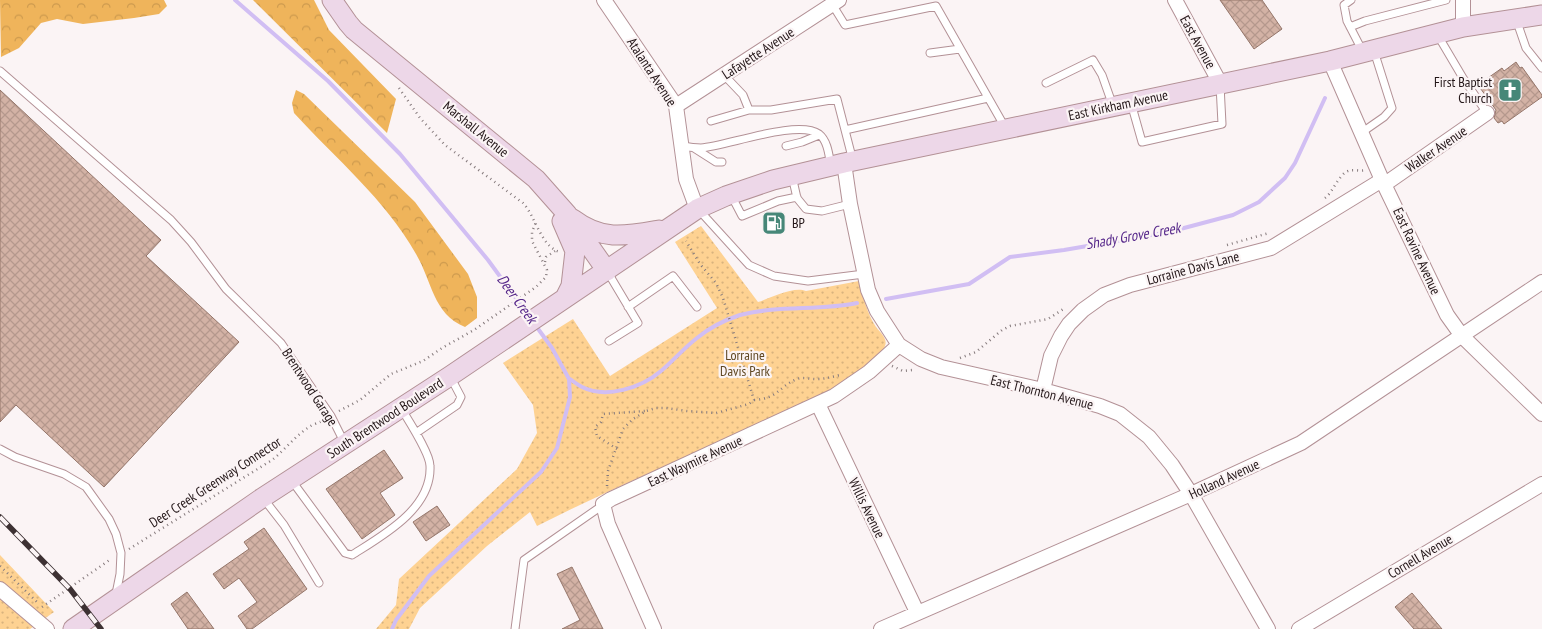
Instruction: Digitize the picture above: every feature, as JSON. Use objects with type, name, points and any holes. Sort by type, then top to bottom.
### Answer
[{"type":"main road","name":"Marshall Avenue","points":[[332,0],[354,30],[536,179],[567,214],[607,271]]},
{"type":"main road","name":"East Kirkham Avenue","points":[[697,209],[773,180],[1330,61],[1463,27],[1542,15]]},
{"type":"main road","points":[[536,179],[560,216],[574,251],[571,286],[558,303]]},
{"type":"main road","name":"South Brentwood Boulevard","points":[[73,629],[262,498],[450,376],[697,209]]},
{"type":"main road","points":[[567,214],[585,228],[607,235],[626,236],[665,229]]},
{"type":"street","name":"Atalanta Avenue","points":[[604,0],[676,106],[688,147],[686,179],[697,209]]},
{"type":"street","name":"East Avenue","points":[[1175,0],[1220,84]]},
{"type":"street","points":[[1463,0],[1463,27]]},
{"type":"street","name":"Lafayette Avenue","points":[[676,106],[836,2]]},
{"type":"street","name":"East Ravine Avenue","points":[[1330,61],[1361,133],[1447,315],[1462,336],[1542,414]]},
{"type":"street","name":"Walker Avenue","points":[[1384,182],[1488,113]]},
{"type":"street","name":"East Thornton Avenue","points":[[843,164],[868,290],[876,312],[899,345],[921,359],[941,366],[1043,390],[1100,406],[1120,414],[1148,437],[1172,465],[1191,494],[1268,629]]},
{"type":"street","name":"Lorraine Davis Lane","points":[[1043,390],[1051,356],[1061,336],[1069,324],[1083,310],[1104,295],[1130,285],[1271,248],[1384,182]]},
{"type":"street","name":"Holland Avenue","points":[[881,629],[1191,494],[1301,443],[1542,282]]},
{"type":"street","name":"East Waymire Avenue","points":[[607,502],[818,404],[852,385],[899,345]]},
{"type":"street","name":"Willis Avenue","points":[[818,404],[917,612]]},
{"type":"street","name":"Cornell Avenue","points":[[1299,629],[1542,484]]},
{"type":"street","points":[[607,502],[608,524],[654,629]]},
{"type":"street","points":[[0,589],[47,629]]},
{"type":"lane","points":[[1350,0],[1344,5],[1350,27],[1368,51],[1392,108],[1384,117],[1361,133]]},
{"type":"lane","points":[[1350,27],[1365,21],[1446,0]]},
{"type":"lane","points":[[836,2],[844,25],[936,6],[1006,129]]},
{"type":"lane","points":[[1516,19],[1526,48],[1542,68]]},
{"type":"lane","points":[[1437,34],[1463,78],[1488,113]]},
{"type":"lane","points":[[930,53],[960,48]]},
{"type":"lane","points":[[1046,83],[1093,60],[1122,104],[1142,142],[1222,124],[1220,84]]},
{"type":"lane","name":"Brentwood Garage","points":[[0,71],[171,220],[191,242],[226,289],[272,332],[281,343],[331,416],[345,444]]},
{"type":"lane","points":[[724,75],[743,95],[749,110]]},
{"type":"lane","points":[[845,130],[988,98]]},
{"type":"lane","points":[[712,120],[749,110],[771,110],[837,99],[845,130],[843,164]]},
{"type":"lane","points":[[688,147],[703,148],[795,130],[811,131],[819,134],[843,164]]},
{"type":"lane","points":[[786,146],[802,142],[819,134]]},
{"type":"lane","points":[[688,147],[716,162],[722,162]]},
{"type":"lane","points":[[792,176],[797,197],[806,209],[822,211],[850,204]]},
{"type":"lane","points":[[730,195],[742,216],[778,201],[797,197]]},
{"type":"lane","points":[[697,209],[749,265],[774,276],[808,281],[864,274]]},
{"type":"lane","points":[[607,271],[638,323],[609,340]]},
{"type":"lane","points":[[628,307],[673,276],[697,308]]},
{"type":"lane","points":[[416,432],[457,405],[460,397],[450,376]]},
{"type":"lane","points":[[291,479],[345,553],[352,555],[396,527],[417,505],[428,482],[431,465],[416,432],[400,408]]},
{"type":"lane","points":[[0,449],[15,458],[64,474],[86,487],[109,519],[116,534],[121,553],[120,574],[115,600]]},
{"type":"lane","points":[[262,498],[284,525],[319,583]]},
{"type":"lane","points":[[515,629],[524,560],[607,502]]},
{"type":"path","points":[[397,86],[432,132],[458,156],[523,203],[530,210],[545,241],[556,251],[566,254]]},
{"type":"path","points":[[536,222],[532,232],[532,241],[545,262]]},
{"type":"path","points":[[686,241],[700,264],[716,283],[723,298],[754,400]]},
{"type":"path","points":[[545,262],[546,257],[556,251]]},
{"type":"path","name":"Deer Creek Greenway Connector","points":[[0,566],[42,608],[121,553],[272,460],[311,426],[360,400],[391,374],[423,361],[474,330],[536,287],[546,277],[548,270],[545,262]]},
{"type":"path","points":[[891,365],[903,371],[913,370],[916,367]]},
{"type":"path","points":[[616,449],[597,436],[595,427],[601,422],[603,414],[666,408],[687,412],[716,413],[739,407],[754,400],[767,399],[797,379],[826,378],[846,373]]},
{"type":"path","points":[[607,502],[608,471],[623,429],[633,419],[646,411]]},
{"type":"green space","points":[[0,0],[164,0],[167,6],[159,14],[134,18],[83,24],[57,19],[41,23],[19,48],[1,57]]},
{"type":"green space","points":[[253,0],[314,0],[329,30],[396,99],[387,133]]},
{"type":"green space","points":[[296,90],[304,94],[415,202],[468,274],[477,297],[477,318],[465,327],[446,314],[434,296],[416,254],[390,215],[294,113],[292,103]]},
{"type":"green space","name":"Lorraine Davis Park","points":[[701,226],[758,302],[789,291],[806,291],[859,281],[870,316],[886,343],[883,350],[865,368],[844,383],[790,411],[537,526],[530,512],[487,546],[420,608],[409,629],[376,629],[396,605],[399,579],[517,469],[537,433],[533,405],[503,363],[573,319],[610,376],[717,308],[675,242]]},
{"type":"green space","points":[[0,555],[54,612],[30,629],[0,629]]},
{"type":"building","points":[[1220,0],[1262,0],[1282,29],[1254,49]]},
{"type":"building","name":"First Baptist Church","points":[[1516,62],[1520,68],[1522,67],[1542,97],[1504,124],[1502,121],[1498,123],[1494,118],[1496,110],[1478,85],[1502,68],[1504,71]]},
{"type":"building","points":[[0,90],[161,240],[146,256],[239,342],[104,487],[16,405],[0,422]]},
{"type":"building","points":[[384,450],[403,478],[380,493],[395,515],[362,539],[326,489]]},
{"type":"building","points":[[437,506],[450,525],[426,541],[413,522]]},
{"type":"building","points":[[264,528],[307,589],[252,629],[247,629],[238,616],[257,602],[239,578],[224,589],[213,574],[249,549],[244,542]]},
{"type":"building","points":[[572,567],[603,629],[562,629],[580,620],[557,574]]},
{"type":"building","points":[[187,592],[214,629],[188,629],[171,604]]},
{"type":"building","points":[[1412,593],[1442,629],[1414,629],[1395,607]]},
{"type":"waterway","name":"Deer Creek","points":[[235,0],[328,81],[400,154],[488,260],[529,316]]},
{"type":"waterway","name":"Shady Grove Creek","points":[[886,299],[969,284],[1010,257],[1169,232],[1233,215],[1259,202],[1285,178],[1295,163],[1325,98]]},
{"type":"waterway","name":"Shady Grove Creek","points":[[570,379],[580,386],[591,390],[602,392],[623,390],[634,387],[653,377],[702,334],[734,317],[769,310],[828,307],[857,303]]},
{"type":"waterway","name":"Deer Creek","points":[[392,629],[396,620],[429,576],[541,472],[557,448],[570,397],[569,379],[552,348],[536,326]]},
{"type":"railway","points":[[0,517],[70,589],[101,629]]},
{"type":"place","name":"First Baptist Church","points":[[1510,90]]},
{"type":"place","name":"BP","points":[[774,223]]}]
